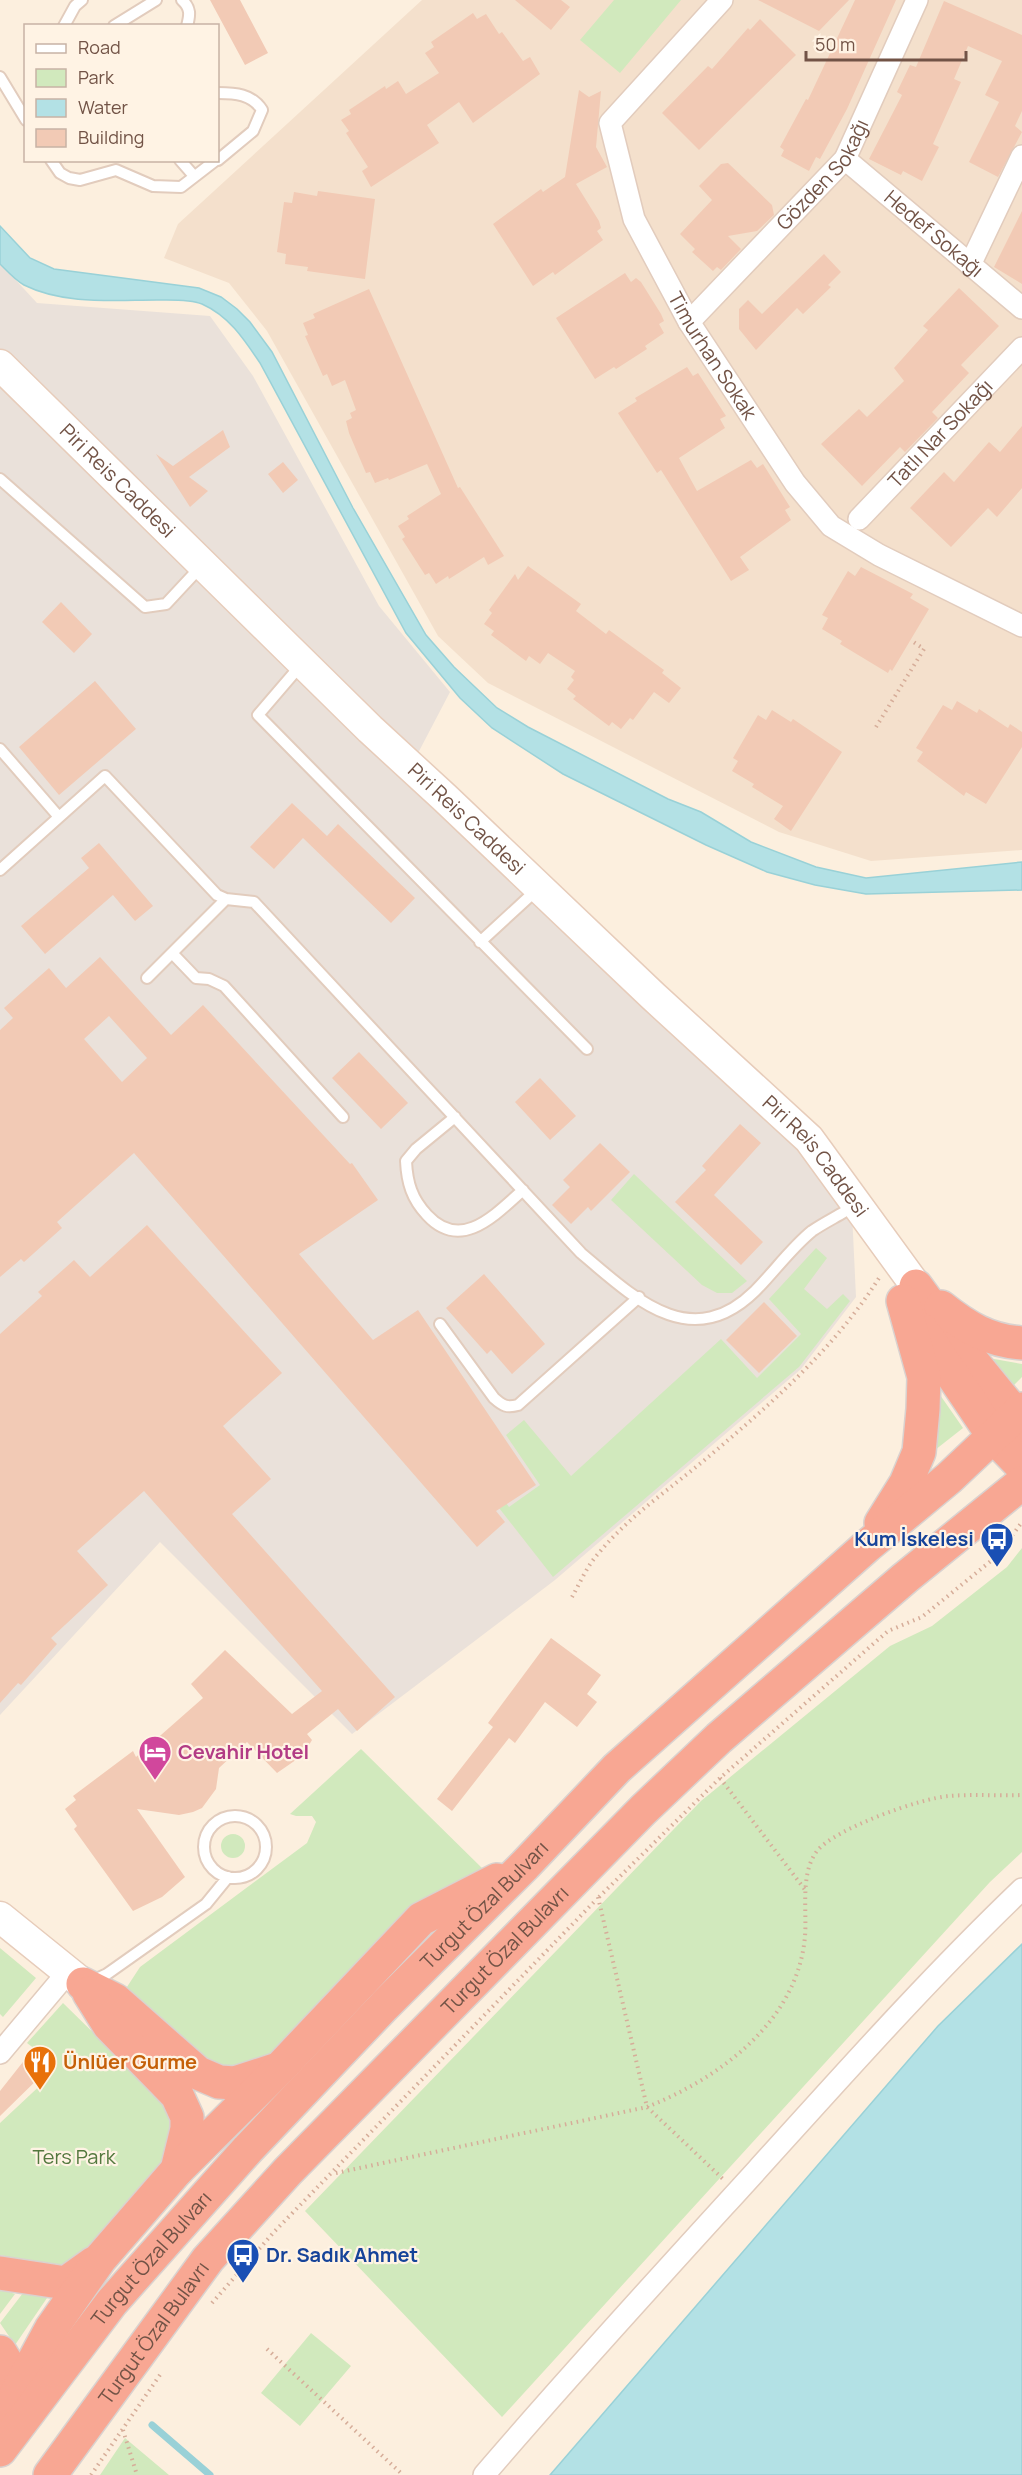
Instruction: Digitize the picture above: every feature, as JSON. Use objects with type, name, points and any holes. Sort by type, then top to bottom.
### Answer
[{"type":"highway","points":[[909,1294],[989,1338],[1022,1343]]},
{"type":"highway","points":[[909,1294],[959,1345],[1014,1425],[1022,1466]]},
{"type":"highway","points":[[867,1546],[906,1483],[919,1452],[924,1377],[909,1294]]},
{"type":"highway","name":"Turgut Özal Bulvarı","points":[[0,2450],[112,2302],[248,2149],[617,1768],[867,1546],[1014,1425]]},
{"type":"highway","name":"Turgut Özal Bulavrı","points":[[50,2475],[208,2259],[288,2171],[643,1810],[719,1738],[905,1578],[1022,1483]]},
{"type":"highway","points":[[0,2443],[16,2392],[51,2329],[100,2259],[177,2170],[280,2068],[421,1919],[525,1865]]},
{"type":"highway","points":[[76,1978],[115,2000],[198,2073],[219,2082],[248,2081],[280,2068]]},
{"type":"highway","points":[[76,1978],[109,2025],[177,2095],[187,2116],[187,2129],[177,2170]]},
{"type":"highway","points":[[0,2273],[66,2283],[100,2259]]},
{"type":"highway","points":[[0,2352],[9,2367],[16,2392]]},
{"type":"main road","name":"Piri Reis Caddesi","points":[[0,365],[370,729],[446,798],[653,996],[809,1139],[909,1294]]},
{"type":"main road","name":"Piri Reis Caddesi","points":[[0,386],[294,673],[530,896],[797,1154],[844,1212],[883,1273],[909,1294]]},
{"type":"main road","points":[[0,1917],[76,1978]]},
{"type":"street","name":"Timurhan Sokak","points":[[722,0],[610,123],[634,219],[689,322],[795,483],[831,526],[879,555],[1022,626]]},
{"type":"street","name":"Gözden Sokağı","points":[[689,322],[844,159],[917,0]]},
{"type":"street","points":[[970,265],[1022,156]]},
{"type":"street","name":"Hedef Sokağı","points":[[844,159],[1022,308]]},
{"type":"street","name":"Tatlı Nar Sokağı","points":[[859,519],[1022,348]]},
{"type":"street","points":[[484,2475],[658,2277],[962,1946],[1022,1889]]},
{"type":"street","points":[[0,2053],[76,1978]]},
{"type":"lane","points":[[65,24],[75,6],[82,0]]},
{"type":"lane","points":[[117,24],[156,0]]},
{"type":"lane","points":[[186,2],[190,15],[188,24]]},
{"type":"lane","points":[[0,77],[24,114]]},
{"type":"lane","points":[[219,93],[239,94],[256,101],[262,110],[252,131],[219,158]]},
{"type":"lane","points":[[52,162],[60,173],[80,180],[116,170],[153,186],[181,187],[214,162]]},
{"type":"lane","points":[[182,162],[194,176]]},
{"type":"lane","points":[[0,479],[132,599],[145,607],[166,604],[193,575]]},
{"type":"lane","points":[[294,673],[258,715],[586,1049]]},
{"type":"lane","points":[[0,749],[59,817]]},
{"type":"lane","points":[[0,870],[105,776],[217,895],[226,899],[254,902],[581,1253],[616,1282],[669,1315],[690,1321],[715,1318],[739,1304],[754,1292],[813,1231],[844,1212]]},
{"type":"lane","points":[[480,942],[530,896]]},
{"type":"lane","points":[[147,978],[226,899]]},
{"type":"lane","points":[[172,953],[195,978],[224,986],[343,1117]]},
{"type":"lane","points":[[455,1116],[416,1149],[406,1161],[407,1181],[417,1204],[435,1223],[451,1232],[482,1223],[523,1190]]},
{"type":"lane","points":[[440,1324],[494,1398],[503,1406],[510,1407],[518,1405],[639,1297]]},
{"type":"lane","points":[[76,1978],[107,1974],[206,1904],[228,1877],[248,1875],[262,1862],[266,1852],[263,1833],[257,1825],[239,1815],[219,1820],[205,1836],[205,1857],[210,1866],[228,1877]]},
{"type":"path","points":[[876,727],[924,649],[912,641]]},
{"type":"path","points":[[572,1597],[597,1555],[638,1513],[776,1399],[819,1358],[860,1307],[883,1273]]},
{"type":"path","points":[[249,2258],[598,1897],[720,1778],[888,1631],[922,1617],[997,1556],[1022,1522]]},
{"type":"path","points":[[720,1778],[807,1892]]},
{"type":"path","points":[[336,2174],[647,2107],[684,2093],[752,2042],[778,2012],[795,1978],[805,1938],[807,1875],[816,1852],[833,1837],[907,1805],[947,1796],[1022,1795]]},
{"type":"path","points":[[598,1897],[647,2107],[738,2191]]},
{"type":"path","points":[[267,2349],[404,2475]]},
{"type":"path","points":[[91,2475],[162,2372]]},
{"type":"path","points":[[123,2430],[137,2475]]},
{"type":"shaded area","points":[[422,0],[1022,0],[1022,850],[871,861],[779,832],[488,683],[438,636],[267,331],[229,283],[164,258],[178,224]]},
{"type":"shaded area","points":[[0,263],[37,303],[210,316],[253,376],[379,606],[450,692],[417,755],[850,1170],[856,1297],[801,1369],[555,1580],[352,1734],[160,1542],[0,1715]]},
{"type":"green space","points":[[614,0],[681,0],[620,73],[580,40]]},
{"type":"green space","points":[[634,1174],[747,1281],[732,1293],[717,1293],[702,1285],[611,1200]]},
{"type":"green space","points":[[816,1248],[827,1258],[804,1289],[827,1309],[843,1294],[850,1301],[799,1367],[553,1577],[478,1481],[486,1476],[509,1507],[540,1485],[506,1435],[524,1420],[571,1476],[721,1339],[757,1378],[801,1334],[769,1299]]},
{"type":"green space","points":[[983,1357],[1022,1364],[1022,1377],[1007,1392]]},
{"type":"green space","points":[[938,1392],[963,1428],[935,1450]]},
{"type":"green space","points":[[1022,1548],[1022,1852],[990,1882],[502,2417],[305,2211],[701,1801],[890,1646],[932,1626],[1007,1567]]},
{"type":"green space","points":[[361,1749],[483,1869],[259,2067],[236,2071],[208,2060],[125,1990],[140,1967],[307,1843],[316,1822],[312,1816],[290,1814]]},
{"type":"green space","points":[[233,1834],[238,1835],[244,1841],[244,1851],[238,1857],[233,1858],[228,1857],[222,1851],[221,1846],[222,1841],[228,1835]]},
{"type":"green space","points":[[0,1948],[36,1978],[3,2017],[0,2014]]},
{"type":"green space","name":"Ters Park","points":[[63,2003],[165,2103],[169,2119],[169,2134],[162,2161],[137,2198],[103,2239],[61,2268],[0,2255],[0,2123],[47,2079],[48,2059],[27,2043]]},
{"type":"green space","points":[[0,2289],[15,2294],[0,2314]]},
{"type":"green space","points":[[23,2293],[47,2298],[15,2345],[0,2323]]},
{"type":"green space","points":[[311,2333],[351,2366],[300,2426],[261,2393]]},
{"type":"green space","points":[[125,2438],[169,2475],[100,2475]]},
{"type":"water","points":[[0,226],[30,258],[54,269],[199,288],[221,297],[237,309],[250,322],[272,352],[353,508],[426,635],[454,667],[497,708],[528,727],[668,799],[701,812],[751,842],[816,867],[866,878],[1022,862],[1022,890],[866,894],[815,885],[767,872],[706,845],[563,774],[492,728],[460,698],[406,633],[260,363],[242,337],[228,322],[212,309],[192,301],[72,299],[24,285],[0,264]]},
{"type":"water","points":[[1022,1944],[1022,2475],[550,2475],[938,2026]]},
{"type":"building","points":[[210,0],[240,0],[268,53],[245,65]]},
{"type":"building","points":[[515,0],[561,0],[570,7],[551,30]]},
{"type":"building","points":[[758,0],[849,0],[819,31]]},
{"type":"building","points":[[855,0],[896,0],[847,109],[820,159],[816,157],[809,171],[781,156],[784,150],[780,147],[806,99],[808,100]]},
{"type":"building","points":[[944,1],[1022,35],[1022,111],[1015,126],[1022,132],[998,177],[969,162],[999,102],[985,95],[1002,61],[968,46],[954,79],[961,82],[933,144],[939,147],[922,181],[903,171],[901,175],[869,159],[902,95],[897,92],[910,65],[916,67]]},
{"type":"building","points":[[473,13],[477,19],[486,14],[499,34],[502,32],[523,61],[530,57],[540,74],[473,123],[459,102],[427,125],[439,143],[371,187],[362,171],[368,167],[346,133],[349,131],[341,120],[351,114],[349,110],[385,86],[386,89],[398,81],[406,94],[439,73],[425,53],[434,47],[431,42]]},
{"type":"building","points":[[760,19],[796,55],[699,150],[662,113],[708,66],[712,69],[748,28],[750,30]]},
{"type":"building","points":[[579,90],[589,97],[601,91],[596,147],[607,167],[576,184],[599,221],[601,228],[597,231],[603,240],[555,275],[553,272],[533,286],[493,224],[541,189],[543,192],[565,177]]},
{"type":"building","points":[[728,163],[772,205],[774,215],[757,231],[728,236],[741,249],[721,270],[717,267],[713,271],[692,252],[695,249],[680,234],[712,200],[699,186],[721,164]]},
{"type":"building","points":[[318,191],[375,199],[365,279],[307,271],[308,267],[285,264],[286,254],[277,252],[284,202],[292,203],[294,192],[317,196]]},
{"type":"building","points":[[1022,211],[1022,284],[994,267]]},
{"type":"building","points":[[824,254],[841,272],[828,285],[831,287],[803,314],[797,308],[756,350],[739,329],[739,309],[748,300],[762,314]]},
{"type":"building","points":[[625,273],[631,282],[636,278],[641,282],[661,314],[664,321],[659,324],[664,333],[645,346],[647,349],[616,369],[614,367],[595,379],[556,318]]},
{"type":"building","points":[[959,288],[999,326],[961,365],[969,373],[932,412],[938,418],[905,452],[900,447],[862,486],[821,444],[859,409],[867,417],[904,381],[894,368],[928,330],[923,326]]},
{"type":"building","points":[[369,289],[458,488],[460,487],[504,556],[488,565],[484,557],[449,579],[448,576],[436,584],[429,573],[425,575],[402,539],[405,537],[398,526],[409,519],[407,516],[441,494],[427,464],[389,480],[388,478],[375,483],[370,472],[366,473],[349,433],[346,421],[352,418],[350,413],[356,410],[345,380],[332,386],[327,374],[323,376],[305,336],[308,335],[303,323],[315,318],[313,314]]},
{"type":"building","points":[[687,367],[693,376],[698,373],[726,416],[720,419],[725,428],[679,458],[697,491],[751,460],[757,468],[763,464],[790,507],[785,510],[791,520],[740,557],[749,570],[731,581],[661,470],[657,473],[618,413],[637,401],[635,398]]},
{"type":"building","points":[[1022,426],[1022,488],[997,517],[988,508],[951,547],[910,508],[944,472],[954,482],[989,442],[1000,452]]},
{"type":"building","points":[[223,430],[230,447],[189,477],[208,491],[190,507],[156,454],[173,466]]},
{"type":"building","points":[[283,462],[298,480],[283,493],[268,474]]},
{"type":"building","points":[[528,566],[581,604],[576,611],[606,634],[609,630],[664,670],[662,673],[681,688],[669,703],[654,692],[633,720],[630,718],[621,729],[612,722],[609,726],[573,699],[576,696],[567,689],[574,680],[571,677],[575,671],[548,653],[540,664],[529,656],[526,661],[491,635],[494,631],[484,624],[492,613],[489,610],[515,574],[518,580]]},
{"type":"building","points":[[861,567],[913,594],[910,598],[929,609],[892,671],[890,669],[888,673],[840,644],[842,641],[822,629],[828,618],[822,615],[848,571],[855,576]]},
{"type":"building","points":[[61,602],[92,634],[74,653],[42,622]]},
{"type":"building","points":[[95,681],[136,729],[59,795],[19,747]]},
{"type":"building","points":[[957,701],[977,713],[979,709],[1008,728],[1010,724],[1022,732],[1022,747],[986,804],[966,792],[964,796],[917,761],[923,752],[916,748],[943,705],[952,710]]},
{"type":"building","points":[[772,710],[791,722],[793,719],[842,752],[791,831],[774,819],[783,806],[752,787],[754,784],[732,771],[738,761],[733,758],[758,715],[766,720]]},
{"type":"building","points":[[292,803],[327,836],[338,824],[415,898],[391,923],[303,838],[274,869],[250,847]]},
{"type":"building","points":[[99,843],[153,906],[135,921],[113,895],[45,954],[21,926],[89,868],[81,858]]},
{"type":"building","points":[[100,957],[171,1035],[203,1005],[350,1164],[352,1163],[378,1200],[299,1254],[373,1340],[418,1310],[536,1485],[496,1511],[505,1522],[477,1547],[134,1153],[57,1222],[62,1228],[24,1262],[21,1259],[0,1277],[0,1030],[13,1018],[4,1008],[49,968],[66,988]],"holes":[[[109,1016],[147,1058],[122,1082],[84,1039]]]},
{"type":"building","points":[[359,1052],[408,1103],[381,1129],[332,1078]]},
{"type":"building","points":[[540,1078],[576,1116],[550,1140],[515,1102]]},
{"type":"building","points":[[740,1124],[761,1143],[714,1195],[763,1242],[741,1265],[675,1202],[706,1170],[702,1166]]},
{"type":"building","points":[[600,1143],[630,1172],[591,1211],[588,1207],[571,1224],[552,1205],[570,1187],[563,1180]]},
{"type":"building","points":[[147,1225],[282,1373],[223,1426],[271,1479],[232,1514],[395,1697],[357,1731],[338,1709],[307,1734],[312,1740],[303,1755],[277,1773],[247,1742],[219,1768],[216,1789],[202,1808],[193,1812],[179,1815],[137,1809],[185,1877],[162,1897],[133,1911],[74,1829],[77,1826],[65,1809],[76,1800],[73,1796],[133,1751],[136,1757],[203,1698],[191,1684],[225,1650],[292,1714],[322,1691],[144,1491],[77,1551],[108,1585],[51,1638],[57,1644],[21,1685],[18,1683],[0,1703],[0,1334],[42,1296],[38,1292],[74,1260],[90,1277]]},
{"type":"building","points":[[484,1274],[545,1344],[512,1374],[491,1350],[487,1354],[446,1308]]},
{"type":"building","points":[[764,1302],[797,1336],[759,1373],[726,1340]]},
{"type":"building","points":[[551,1638],[601,1675],[587,1694],[597,1702],[577,1727],[545,1702],[515,1743],[509,1738],[452,1811],[437,1799],[493,1727],[488,1723]]},
{"type":"building","points":[[30,2053],[48,2069],[0,2116],[0,2091]]},
{"type":"waterway","points":[[152,2425],[210,2475]]},
{"type":"place","name":"Kum İskelesi","points":[[997,1568]]},
{"type":"place","name":"Cevahir Hotel","points":[[155,1781]]},
{"type":"place","name":"Ünlüer Gurme","points":[[40,2091]]},
{"type":"place","name":"Dr. Sadık Ahmet","points":[[243,2284]]}]
